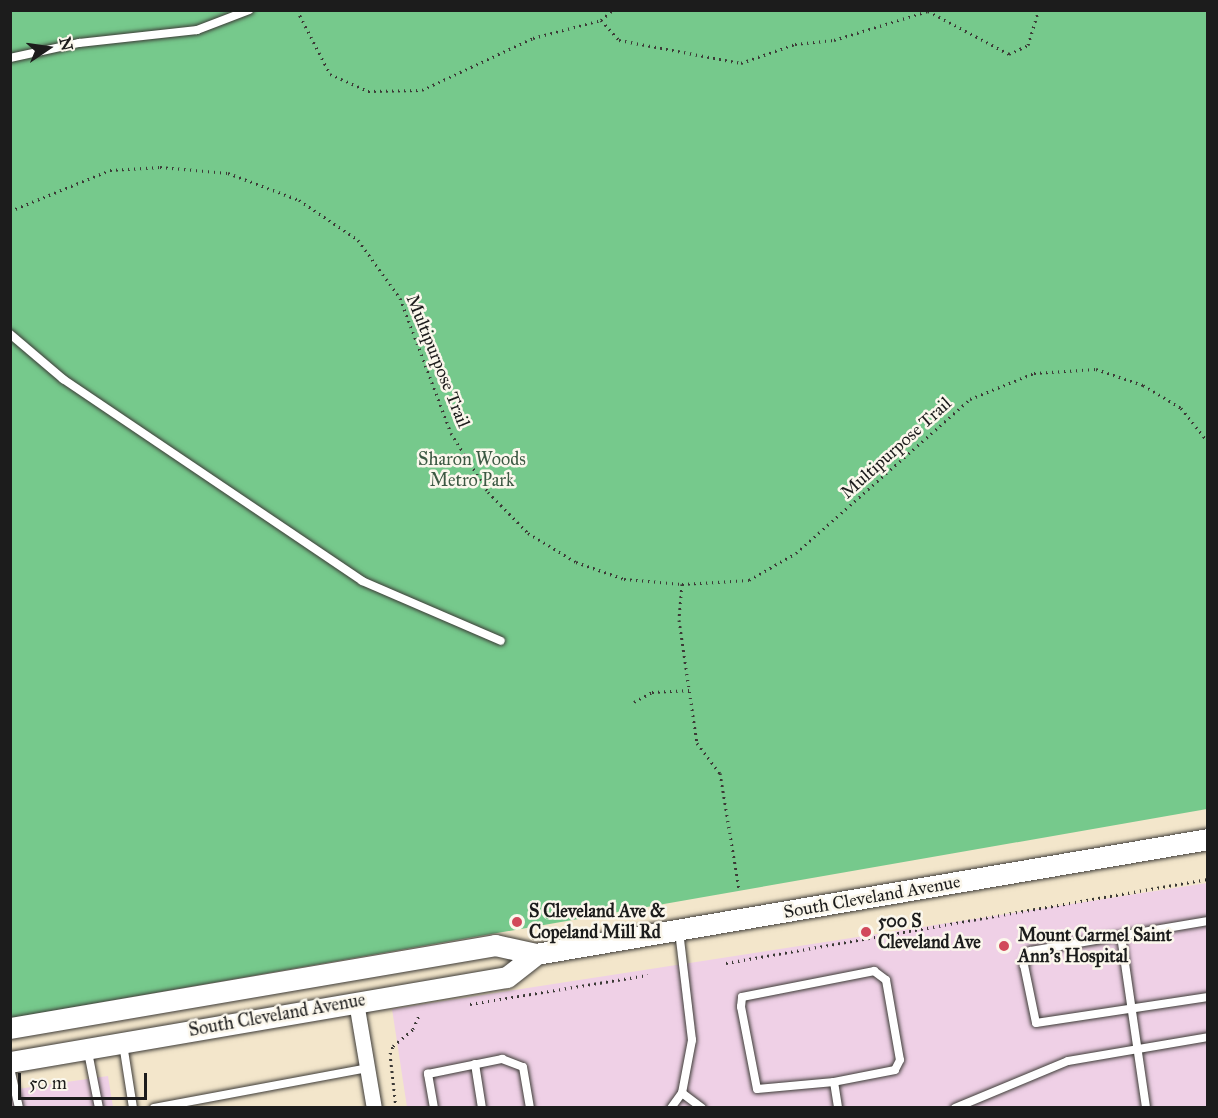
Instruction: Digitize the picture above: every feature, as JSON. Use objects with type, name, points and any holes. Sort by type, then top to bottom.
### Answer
[{"type":"main road","name":"South Cleveland Avenue","points":[[10,1028],[495,945],[536,954],[1208,839]]},
{"type":"main road","name":"South Cleveland Avenue","points":[[10,1062],[87,1047],[507,977],[536,954]]},
{"type":"street","points":[[356,1002],[374,1107]]},
{"type":"lane","points":[[10,58],[79,43],[197,30],[249,10]]},
{"type":"lane","points":[[10,334],[82,392],[362,581],[501,641]]},
{"type":"lane","points":[[1208,921],[1031,951],[1024,965],[1036,1023],[1208,997]]},
{"type":"lane","points":[[671,1107],[682,1094],[692,1040],[679,930]]},
{"type":"lane","points":[[1121,936],[1146,1107]]},
{"type":"lane","points":[[874,971],[886,980],[900,1060],[895,1070],[834,1082],[757,1089],[741,1007],[742,997],[874,971]]},
{"type":"lane","points":[[961,1106],[1068,1061],[1208,1037]]},
{"type":"lane","points":[[122,1042],[133,1107]]},
{"type":"lane","points":[[87,1047],[99,1107]]},
{"type":"lane","points":[[434,1107],[428,1074],[502,1059],[523,1067],[530,1107]]},
{"type":"lane","points":[[475,1064],[482,1107]]},
{"type":"lane","points":[[10,1068],[16,1104]]},
{"type":"lane","points":[[154,1107],[367,1068]]},
{"type":"lane","points":[[834,1082],[838,1107]]},
{"type":"lane","points":[[682,1094],[702,1107]]},
{"type":"path","points":[[297,10],[330,74],[368,91],[422,90],[533,38],[601,20],[614,10]]},
{"type":"path","points":[[601,20],[619,40],[741,63],[795,44],[834,40],[928,11],[1009,54],[1028,45],[1039,10]]},
{"type":"path","name":"Multipurpose Trail","points":[[10,211],[110,170],[160,167],[228,173],[299,200],[358,240],[400,298],[451,433],[488,492],[528,533],[576,562],[624,579],[682,584],[749,580],[796,553],[970,399],[1034,373],[1096,369],[1143,385],[1181,408],[1208,441]]},
{"type":"path","points":[[682,584],[679,620],[697,743],[720,773],[739,889]]},
{"type":"path","points":[[634,702],[652,692],[690,690]]},
{"type":"path","points":[[726,963],[1208,879]]},
{"type":"path","points":[[396,1107],[390,1054],[393,1046],[413,1029],[420,1013]]},
{"type":"shaded area","name":"Mount Carmel Saint Ann's Hospital","points":[[1207,883],[1207,1107],[407,1107],[392,1009]]},
{"type":"shaded area","points":[[108,1076],[113,1107],[11,1108],[11,1090]]},
{"type":"green space","name":"Sharon Woods Metro Park","points":[[11,11],[1207,11],[1207,809],[11,1018]]},
{"type":"place","name":"S Cleveland Ave & Copeland Mill Rd","points":[[517,922]]},
{"type":"place","name":"500 S Cleveland Ave","points":[[866,932]]},
{"type":"place","name":"Mount Carmel Saint Ann's Hospital","points":[[1004,946]]}]
